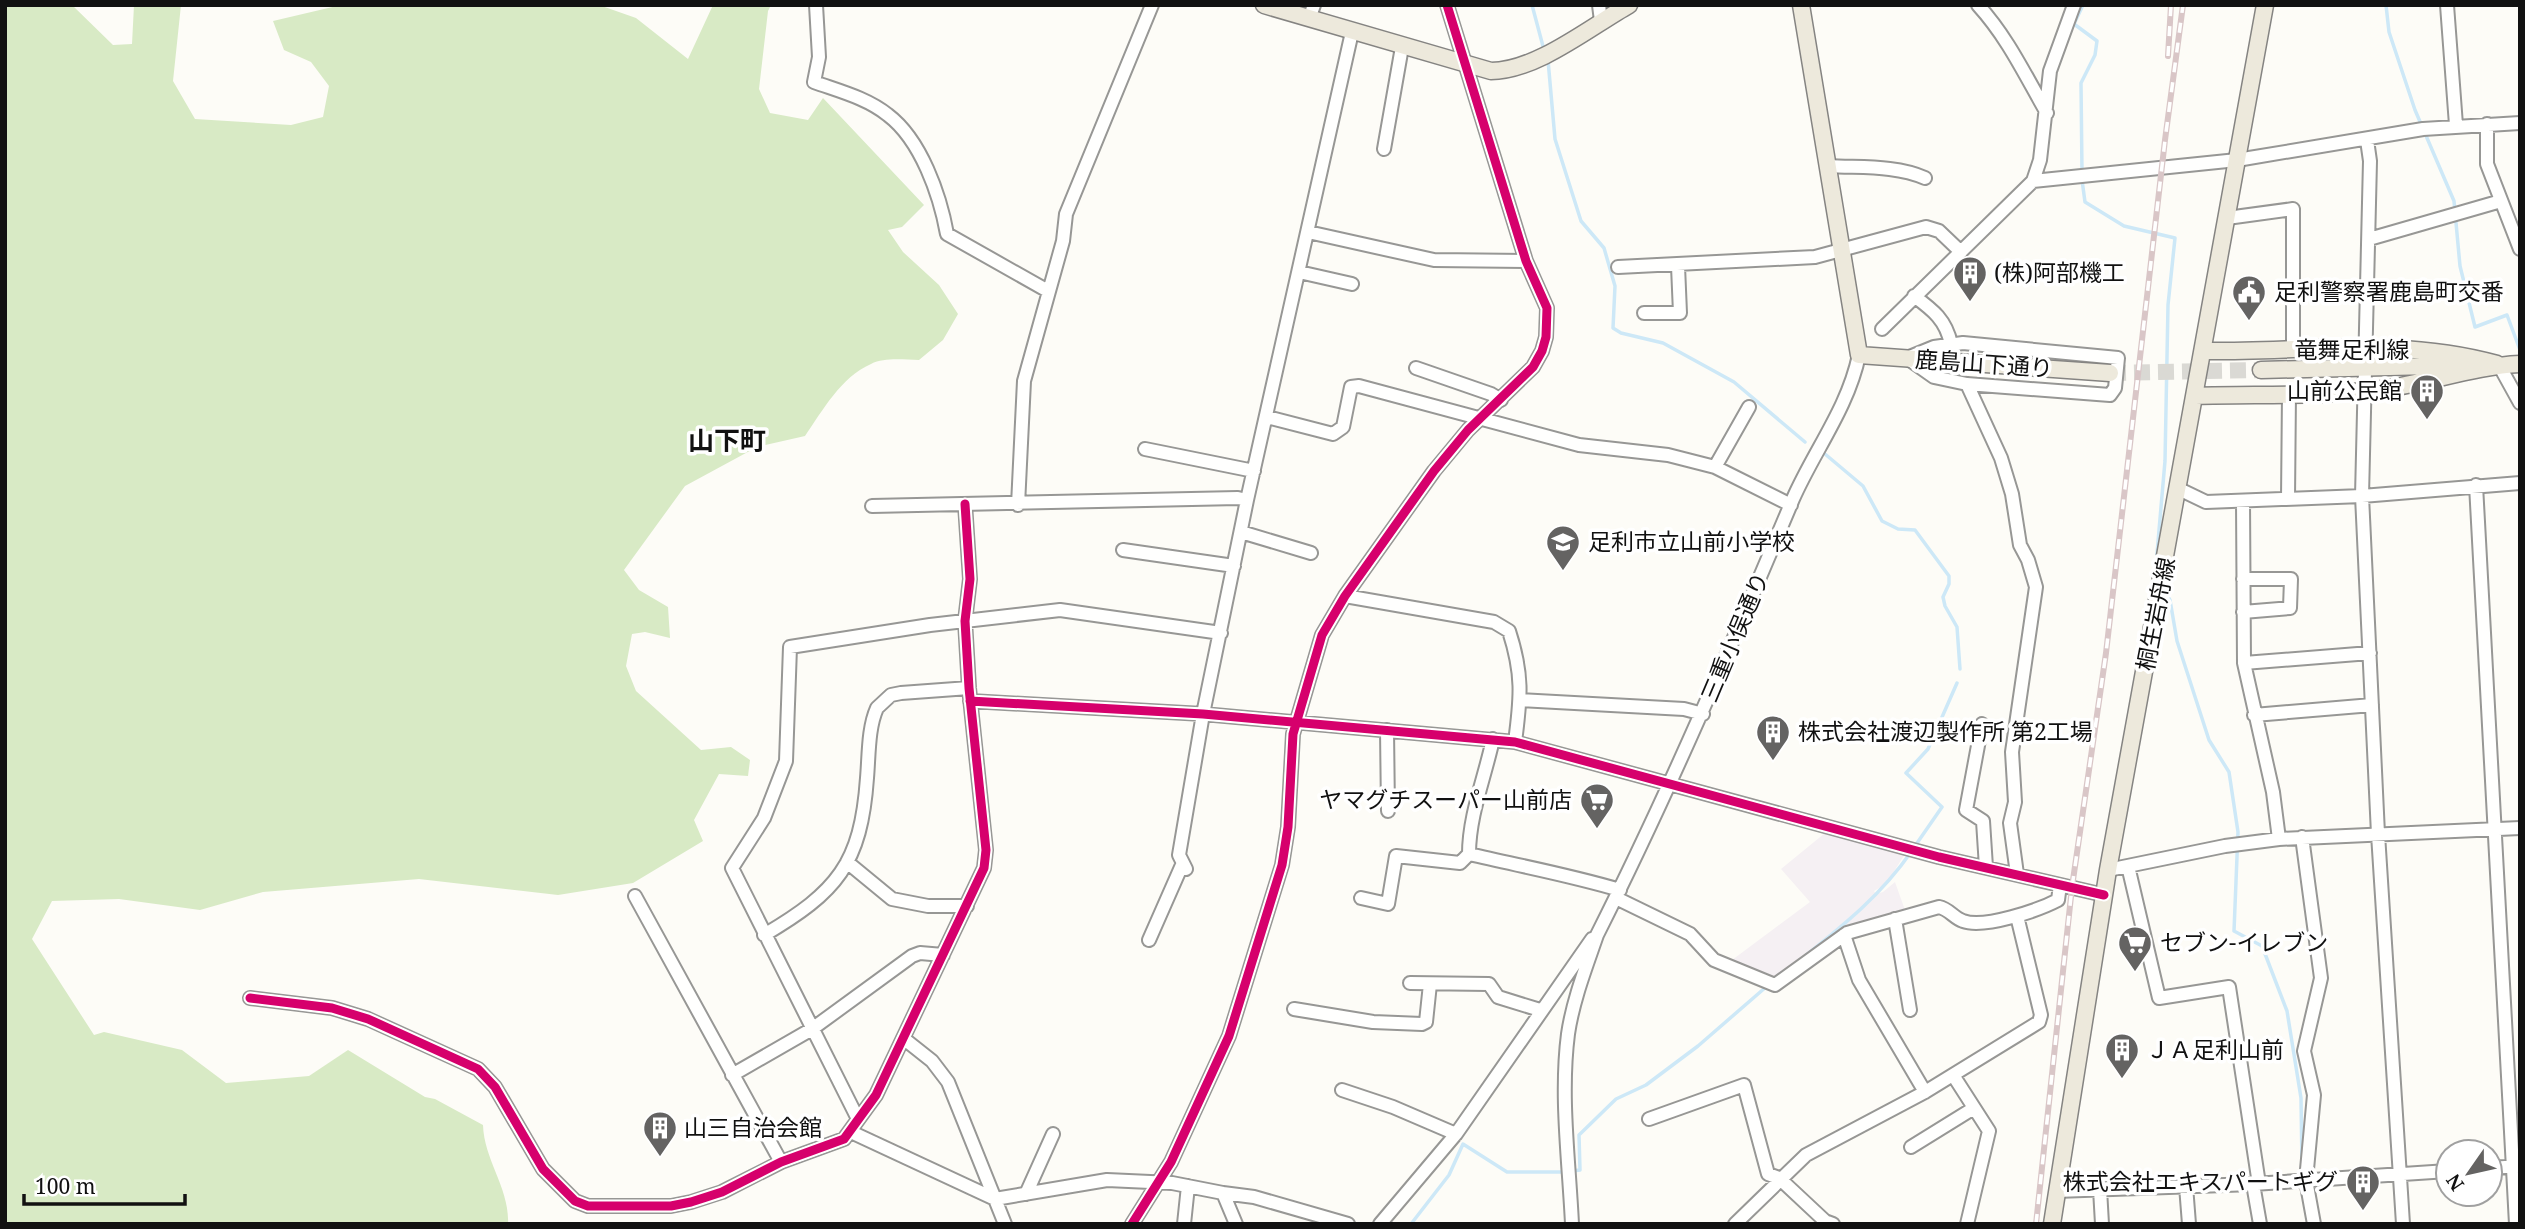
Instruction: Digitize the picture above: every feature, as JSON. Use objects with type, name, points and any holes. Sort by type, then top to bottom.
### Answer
[{"type":"main road","points":[[1264,5],[1312,12],[1352,32],[1491,71],[1517,67],[1540,58],[1600,13],[1629,5]]},
{"type":"main road","name":"三重小俣通り","points":[[1801,5],[1859,355]]},
{"type":"main road","name":"桐生岩舟線","points":[[2052,1224],[2108,870],[2265,5]]},
{"type":"main road","name":"竜舞足利線","points":[[2204,351],[2400,347],[2460,354],[2499,365]]},
{"type":"main road","name":"鹿島山下通り","points":[[1859,355],[2110,373]]},
{"type":"main road","name":"竜舞足利線","points":[[2196,396],[2365,390],[2416,384],[2499,365],[2520,363]]},
{"type":"main road","points":[[2261,370],[2499,365]]},
{"type":"street","points":[[816,5],[820,45],[814,82],[860,99],[890,116],[922,159],[935,185],[947,234],[1048,291]]},
{"type":"street","points":[[1018,505],[1024,381],[1063,241],[1066,214],[1152,5]]},
{"type":"street","points":[[1132,1224],[1160,1183],[1229,1036],[1268,915],[1288,827],[1296,723],[1322,635],[1345,596],[1434,471],[1468,430],[1533,367],[1542,352],[1546,337],[1547,308],[1526,261],[1469,67],[1447,5]]},
{"type":"street","points":[[1978,5],[1997,26],[2022,63],[2047,114]]},
{"type":"street","points":[[1882,330],[2034,181],[2047,114],[2050,71],[2074,5]]},
{"type":"street","points":[[2447,5],[2456,125]]},
{"type":"street","points":[[1149,940],[1184,867],[1179,855],[1203,714],[1247,500],[1352,32]]},
{"type":"street","points":[[1384,149],[1402,47]]},
{"type":"street","points":[[2034,181],[2237,160],[2456,125],[2520,123]]},
{"type":"street","points":[[2487,124],[2487,163],[2520,249]]},
{"type":"street","points":[[2367,140],[2370,161],[2369,239],[2362,495],[2378,834],[2403,1224]]},
{"type":"street","points":[[1829,166],[1905,169],[1924,178]]},
{"type":"street","points":[[2369,239],[2501,201]]},
{"type":"street","points":[[2227,218],[2293,209],[2293,350]]},
{"type":"street","points":[[1618,267],[1786,261],[1843,251],[1926,228],[1939,231],[1961,252]]},
{"type":"street","points":[[1308,232],[1434,260],[1526,261]]},
{"type":"street","points":[[1644,313],[1680,313],[1678,266]]},
{"type":"street","points":[[1299,272],[1352,284]]},
{"type":"street","points":[[1914,296],[1940,316],[1948,328],[1951,344]]},
{"type":"street","points":[[1951,344],[2118,358],[2115,388],[2110,395],[1967,384],[1934,377],[1907,358],[1951,344]]},
{"type":"street","name":"三重小俣通り","points":[[1572,1224],[1565,1064],[1573,1011],[1597,935],[1671,786],[1805,472],[1842,408],[1859,355]]},
{"type":"street","points":[[2499,365],[2520,403]]},
{"type":"street","points":[[1416,368],[1501,400]]},
{"type":"street","points":[[1967,384],[2008,477],[2020,545],[2028,559],[2036,587],[2012,752],[2015,802],[2010,823],[2017,874]]},
{"type":"street","points":[[1267,417],[1333,434],[1343,427],[1351,387],[1359,386],[1579,445],[1668,455],[1715,467],[1791,505]]},
{"type":"street","points":[[2288,499],[2290,393]]},
{"type":"street","points":[[1715,467],[1749,407]]},
{"type":"street","points":[[1145,449],[1254,471]]},
{"type":"street","points":[[2179,489],[2206,502],[2362,495],[2520,483]]},
{"type":"street","points":[[2476,485],[2516,1167],[2516,1224]]},
{"type":"street","points":[[872,506],[1018,505],[1238,498],[1247,500]]},
{"type":"street","points":[[2243,501],[2244,663],[2273,792],[2279,839]]},
{"type":"street","points":[[250,998],[331,1008],[368,1019],[478,1069],[495,1087],[543,1169],[581,1205],[671,1206],[691,1202],[722,1192],[781,1162],[838,1142],[851,1132],[857,1117],[876,1095],[984,868],[986,850],[969,695],[965,621],[970,579],[965,504]]},
{"type":"street","points":[[1241,532],[1311,553]]},
{"type":"street","points":[[1123,550],[1234,566]]},
{"type":"street","points":[[2243,579],[2291,579],[2290,608],[2243,612]]},
{"type":"street","points":[[1345,596],[1494,622],[1509,631],[1520,664],[1521,700],[1515,742]]},
{"type":"street","points":[[857,1117],[732,868],[764,818],[786,761],[790,647],[965,621],[1072,610],[1221,633]]},
{"type":"street","points":[[2244,663],[2370,653]]},
{"type":"street","points":[[764,935],[812,905],[836,880],[847,862],[862,826],[877,708],[891,695],[901,693],[969,695],[1493,738],[1986,867],[2104,894]]},
{"type":"street","points":[[1521,700],[1684,709],[1703,714]]},
{"type":"street","points":[[2254,715],[2372,705]]},
{"type":"street","points":[[1982,724],[1966,810],[1983,821],[1986,867]]},
{"type":"street","points":[[1387,730],[1388,811]]},
{"type":"street","points":[[1361,898],[1388,904],[1396,856],[1460,863],[1469,854],[1469,827],[1483,787],[1493,738]]},
{"type":"street","points":[[2108,870],[2225,846],[2279,839],[2520,828]]},
{"type":"street","points":[[2302,837],[2321,986],[2304,1051],[2315,1107],[2306,1180],[2314,1224]]},
{"type":"street","points":[[1469,854],[1547,869],[1618,894],[1690,934],[1714,960],[1775,985],[1844,935],[1940,907],[1963,921],[2017,916],[2059,900],[2060,885]]},
{"type":"street","points":[[847,862],[892,898],[928,906],[967,906]]},
{"type":"street","points":[[2128,866],[2159,998],[2229,987],[2260,1224]]},
{"type":"street","points":[[635,896],[781,1162]]},
{"type":"street","points":[[1735,1224],[1779,1178],[1806,1155],[1925,1092],[2039,1022],[2041,1016],[2017,916]]},
{"type":"street","points":[[1895,919],[1910,1010]]},
{"type":"street","points":[[1380,1224],[1456,1134],[1540,1010],[1588,943],[1597,935]]},
{"type":"street","points":[[1844,935],[1860,980],[1925,1092]]},
{"type":"street","points":[[732,1075],[812,1029],[912,956],[920,953],[943,955]]},
{"type":"street","points":[[1410,983],[1489,984],[1498,997],[1540,1010]]},
{"type":"street","points":[[1294,1009],[1373,1022],[1422,1024],[1426,1022],[1430,984]]},
{"type":"street","points":[[903,1038],[940,1069],[955,1097],[1005,1224]]},
{"type":"street","points":[[1952,1075],[1989,1131],[1967,1224]]},
{"type":"street","points":[[1649,1119],[1744,1085],[1768,1174],[1779,1178],[1825,1221],[1833,1224]]},
{"type":"street","points":[[1342,1090],[1415,1115],[1456,1134]]},
{"type":"street","points":[[1911,1147],[1974,1108]]},
{"type":"street","points":[[851,1132],[995,1199],[1107,1180],[1160,1183],[1254,1197],[1348,1224]]},
{"type":"street","points":[[1026,1194],[1053,1134]]},
{"type":"street","points":[[2056,1191],[2256,1184],[2434,1172]]},
{"type":"street","points":[[1184,1224],[1188,1186]]},
{"type":"street","points":[[2186,1186],[2189,1224]]},
{"type":"street","points":[[2100,1189],[2102,1224]]},
{"type":"street","points":[[1223,1193],[1236,1224]]},
{"type":"shaded area","points":[[1825,833],[1905,854],[1886,884],[1874,891],[1876,894],[1883,892],[1895,882],[1906,913],[1837,934],[1775,981],[1728,963],[1810,902],[1781,869]]},
{"type":"green space","points":[[5,5],[72,5],[113,45],[132,44],[134,5],[181,5],[173,81],[195,119],[291,125],[323,117],[329,86],[311,62],[284,50],[273,21],[341,5],[599,5],[636,18],[688,59],[713,5],[771,5],[768,11],[759,89],[770,113],[808,120],[823,98],[924,205],[902,227],[888,230],[903,252],[939,285],[958,314],[943,340],[919,360],[882,360],[860,370],[834,395],[805,436],[757,447],[685,486],[624,570],[639,590],[668,607],[670,638],[645,632],[632,634],[626,666],[636,691],[701,750],[731,747],[750,760],[748,776],[719,774],[694,820],[703,841],[633,883],[558,895],[419,879],[263,892],[200,910],[119,899],[52,901],[32,939],[94,1035],[104,1032],[182,1050],[226,1083],[309,1076],[348,1050],[425,1097],[435,1099],[483,1125],[484,1138],[505,1199],[508,1224],[5,1224]]},
{"type":"waterway","points":[[1532,5],[1544,50]]},
{"type":"waterway","points":[[2082,173],[2081,83],[2095,55],[2097,41],[2074,24],[2083,5]]},
{"type":"waterway","points":[[2386,5],[2389,32],[2415,110],[2454,201],[2460,266],[2475,327],[2507,315],[2520,350]]},
{"type":"waterway","points":[[1548,60],[1555,139],[1581,221],[1604,248],[1615,286],[1613,328],[1621,333],[1663,343],[1734,382],[1805,442]]},
{"type":"waterway","points":[[2082,180],[2085,202],[2124,226],[2175,238],[2168,305],[2165,461],[2156,565]]},
{"type":"waterway","points":[[1825,454],[1863,486],[1882,521],[1898,529],[1915,530],[1949,576],[1949,584],[1943,597],[1957,627],[1960,669]]},
{"type":"waterway","points":[[2165,591],[2170,600],[2177,641],[2209,740],[2229,772],[2238,832],[2234,931],[2262,946],[2287,1011],[2301,1098],[2302,1166]]},
{"type":"waterway","points":[[1915,846],[1942,807],[1906,773],[1928,749],[1957,683]]},
{"type":"waterway","points":[[1805,956],[1875,895],[1911,852]]},
{"type":"waterway","points":[[1572,1171],[1580,1170],[1579,1135],[1616,1099],[1646,1085],[1698,1046],[1766,987]]},
{"type":"waterway","points":[[1411,1224],[1449,1175],[1463,1144],[1507,1172],[1565,1172]]},
{"type":"tunnel","points":[[2110,373],[2261,370]]},
{"type":"railway","points":[[2168,56],[2171,5]]},
{"type":"railway","points":[[2036,1224],[2072,887],[2106,653],[2183,5]]},
{"type":"cycle path","points":[[1132,1224],[1171,1162],[1229,1036],[1282,865],[1288,827],[1293,734],[1322,635],[1345,596],[1434,471],[1468,430],[1533,367],[1546,337],[1547,308],[1526,261],[1447,5]]},
{"type":"cycle path","points":[[250,998],[332,1008],[368,1019],[478,1069],[495,1087],[543,1169],[575,1201],[588,1206],[671,1206],[691,1202],[722,1192],[781,1162],[844,1139],[876,1095],[984,868],[986,850],[969,688],[965,621],[970,579],[965,504]]},
{"type":"cycle path","points":[[970,701],[1203,714],[1515,742],[1939,857],[2104,895]]},
{"type":"place","name":"(株)阿部機工","points":[[1970,303]]},
{"type":"place","name":"足利警察署鹿島町交番","points":[[2249,322]]},
{"type":"place","name":"山前公民館","points":[[2427,421]]},
{"type":"place","name":"足利市立山前小学校","points":[[1563,572]]},
{"type":"place","name":"株式会社渡辺製作所 第2工場","points":[[1773,762]]},
{"type":"place","name":"ヤマグチスーパー山前店","points":[[1597,830]]},
{"type":"place","name":"セブン-イレブン","points":[[2135,973]]},
{"type":"place","name":"ＪＡ足利山前","points":[[2122,1080]]},
{"type":"place","name":"山三自治会館","points":[[660,1158]]},
{"type":"place","name":"株式会社エキスパートギグ","points":[[2363,1212]]},
{"type":"district","name":"山下町","points":[[727,441]]}]
